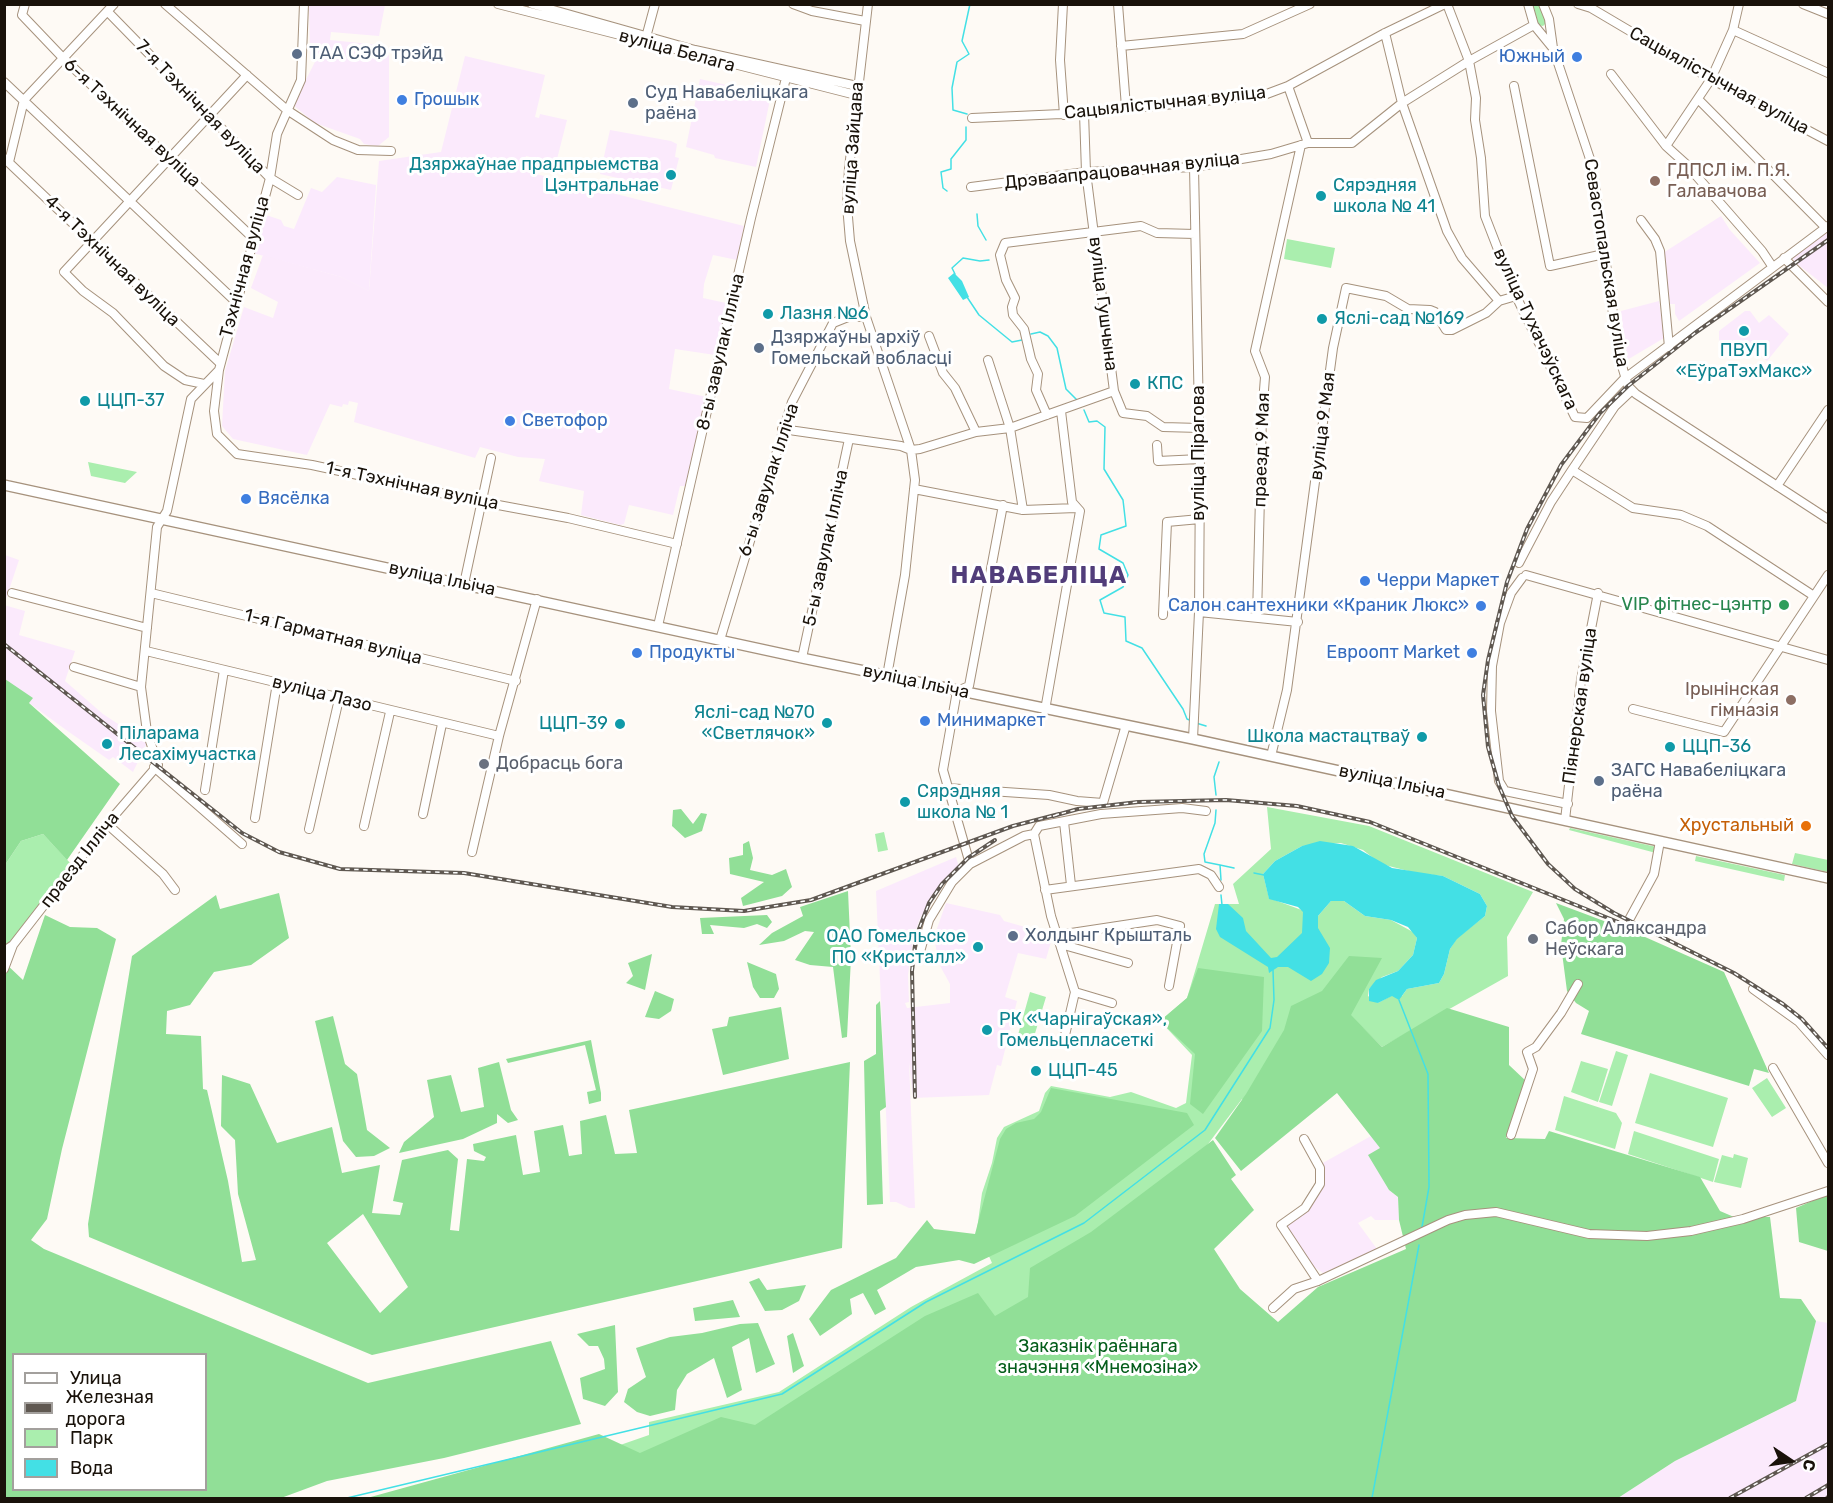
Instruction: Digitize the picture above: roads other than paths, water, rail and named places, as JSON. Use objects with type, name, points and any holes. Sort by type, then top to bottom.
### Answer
[{"type":"main road","name":"вуліца Ільіча","points":[[4,485],[802,658],[1272,756],[1828,878]]},
{"type":"street","name":"6-я Тэхнічная вуліца","points":[[25,4],[22,15],[63,58],[252,237]]},
{"type":"street","points":[[7,160],[24,100],[114,4]]},
{"type":"street","points":[[165,4],[287,110],[333,140],[357,150],[391,151]]},
{"type":"street","name":"Тэхнічная вуліца","points":[[219,367],[252,237],[270,178],[273,150],[287,110],[301,80],[304,4]]},
{"type":"street","name":"вуліца Белага","points":[[498,4],[857,86]]},
{"type":"street","name":"вуліца Белага","points":[[532,4],[646,39],[856,95]]},
{"type":"street","points":[[646,39],[655,4]]},
{"type":"street","points":[[793,4],[812,12],[865,21]]},
{"type":"street","name":"вуліца Зайцава","points":[[868,4],[856,95],[846,205],[850,241],[866,316],[911,450],[914,489],[905,575],[887,676]]},
{"type":"street","points":[[1063,4],[1060,60],[1064,115]]},
{"type":"street","points":[[1118,4],[1126,107]]},
{"type":"street","points":[[1121,46],[1243,34],[1310,4]]},
{"type":"street","name":"Сацыялістычная вуліца","points":[[972,118],[1064,115],[1264,95],[1288,86],[1385,33],[1446,4]]},
{"type":"street","name":"вуліца Тухачэўскага","points":[[1446,4],[1469,61],[1476,98],[1475,120],[1481,158],[1485,216],[1516,297],[1575,417],[1587,418],[1624,379]]},
{"type":"street","name":"Севастопальская вуліца","points":[[1543,4],[1549,19],[1553,48],[1592,165],[1624,379],[1632,390],[1828,519]]},
{"type":"street","name":"Сацыялістычная вуліца","points":[[1578,4],[1591,8],[1711,79],[1828,141]]},
{"type":"street","points":[[1666,146],[1711,79],[1733,30],[1739,4]]},
{"type":"street","points":[[1803,4],[1828,14]]},
{"type":"street","name":"Севастопальская вуліца","points":[[1529,7],[1535,26],[1553,48]]},
{"type":"street","name":"7-я Тэхнічная вуліца","points":[[108,12],[270,178],[298,195]]},
{"type":"street","name":"Дрэваапрацовачная вуліца","points":[[971,187],[1086,172],[1194,167],[1271,154],[1305,144],[1352,144],[1402,103],[1469,61],[1535,26],[1544,27],[1549,19]]},
{"type":"street","points":[[1733,30],[1828,73]]},
{"type":"street","points":[[1385,33],[1402,103],[1447,231],[1462,258],[1499,301]]},
{"type":"street","points":[[1611,74],[1666,146],[1686,164],[1762,251],[1772,267]]},
{"type":"street","points":[[204,384],[185,380],[164,366],[113,313],[83,291],[64,272],[247,75]]},
{"type":"street","name":"8-ы завулак Ілліча","points":[[658,626],[751,218],[786,78]]},
{"type":"street","points":[[4,82],[235,302]]},
{"type":"street","points":[[1288,86],[1305,144]]},
{"type":"street","points":[[1514,86],[1550,266],[1604,254]]},
{"type":"street","points":[[1624,379],[1670,347],[1827,227],[1699,100]]},
{"type":"street","name":"вуліца Гушчына","points":[[1084,113],[1086,172],[1114,391],[1123,413],[1147,416],[1163,427],[1200,428]]},
{"type":"street","name":"праезд 9 Мая","points":[[1257,617],[1265,377],[1256,351],[1305,144]]},
{"type":"street","name":"4-я Тэхнічная вуліца","points":[[7,160],[219,367]]},
{"type":"street","name":"вуліца Пірагова","points":[[1193,739],[1199,612],[1200,519],[1194,167]]},
{"type":"street","points":[[1641,220],[1655,239],[1660,251],[1670,347]]},
{"type":"street","points":[[1047,415],[1036,390],[1038,374],[1031,359],[1024,329],[1013,315],[1012,307],[1015,298],[1006,280],[1001,249],[1005,243],[1014,240],[1140,226],[1157,233],[1195,234]]},
{"type":"street","points":[[1785,257],[1828,302]]},
{"type":"street","name":"вуліца 9 Мая","points":[[1272,756],[1287,690],[1298,621],[1333,348],[1346,288],[1386,296],[1408,309],[1430,310],[1434,312],[1446,330],[1452,330],[1486,314],[1499,301],[1516,297]]},
{"type":"street","name":"6-ы завулак Ілліча","points":[[720,640],[792,402],[833,323],[866,316]]},
{"type":"street","points":[[929,336],[943,373],[955,388],[976,432]]},
{"type":"street","points":[[988,360],[1010,428],[1023,510]]},
{"type":"street","points":[[219,367],[191,399],[167,511],[157,527],[141,687],[147,732],[156,766],[242,844]]},
{"type":"street","name":"1-я Тэхнічная вуліца","points":[[219,367],[214,411],[217,434],[224,444],[237,454],[312,465],[482,502],[578,520],[677,544]]},
{"type":"street","points":[[1519,563],[1551,501],[1616,406],[1632,390]]},
{"type":"street","points":[[782,429],[911,450],[976,432],[1010,428],[1114,391]]},
{"type":"street","points":[[1777,486],[1828,410]]},
{"type":"street","points":[[1046,710],[1080,512],[1072,502],[1061,411]]},
{"type":"street","name":"5-ы завулак Ілліча","points":[[802,658],[849,439]]},
{"type":"street","points":[[1157,445],[1158,461],[1200,459]]},
{"type":"street","points":[[464,584],[491,458]]},
{"type":"street","points":[[1572,470],[1633,508],[1681,515],[1707,526],[1814,596]]},
{"type":"street","points":[[914,489],[1023,510],[1076,508]]},
{"type":"street","points":[[970,864],[943,770],[957,691],[969,686],[1003,505]]},
{"type":"street","points":[[1163,615],[1167,522],[1200,519]]},
{"type":"street","points":[[1633,709],[1720,733],[1727,730],[1828,575]]},
{"type":"street","points":[[1568,804],[1505,790],[1499,781],[1492,735],[1492,666],[1500,624],[1511,593],[1524,576],[1598,593],[1828,660]]},
{"type":"street","points":[[12,593],[147,628]]},
{"type":"street","name":"1-я Гарматная вуліца","points":[[151,593],[516,681]]},
{"type":"street","name":"Піянерская вуліца","points":[[1565,820],[1581,680],[1598,593]]},
{"type":"street","points":[[472,852],[499,736],[537,599]]},
{"type":"street","points":[[1199,612],[1298,621]]},
{"type":"street","name":"вуліца Лазо","points":[[146,651],[390,712],[499,736]]},
{"type":"street","points":[[74,667],[141,687]]},
{"type":"street","points":[[206,790],[224,670]]},
{"type":"street","points":[[255,818],[277,683]]},
{"type":"street","points":[[309,830],[339,699]]},
{"type":"street","points":[[364,826],[390,712]]},
{"type":"street","points":[[423,814],[442,724]]},
{"type":"street","points":[[947,788],[1049,795],[1077,801],[1103,803],[1126,725]]},
{"type":"street","name":"праезд Ілліча","points":[[4,951],[13,945],[107,824],[156,766]]},
{"type":"street","points":[[1063,1044],[1075,992],[1065,967],[1045,890],[1034,834],[1039,826],[1101,814],[1182,808],[1206,811]]},
{"type":"street","points":[[1064,822],[1071,885]]},
{"type":"street","points":[[107,824],[163,874],[175,890]]},
{"type":"street","points":[[918,959],[921,939],[937,904],[951,882],[970,864],[1024,836],[1034,834]]},
{"type":"street","points":[[1630,918],[1654,874],[1660,841]]},
{"type":"street","points":[[1045,890],[1199,869],[1211,875],[1219,887]]},
{"type":"street","points":[[1059,939],[1157,920],[1180,926],[1168,986]]},
{"type":"street","points":[[1059,939],[1128,963]]},
{"type":"street","points":[[4,969],[13,945]]},
{"type":"street","points":[[1511,1135],[1533,1068],[1527,1052],[1536,1047],[1561,1013],[1578,984]]},
{"type":"street","points":[[1753,989],[1799,1022],[1828,1055]]},
{"type":"street","points":[[1075,992],[1112,1003]]},
{"type":"street","points":[[1773,1068],[1828,1163]]},
{"type":"street","points":[[1304,1139],[1320,1168],[1320,1184],[1305,1208],[1281,1225],[1318,1281]]},
{"type":"street","points":[[1273,1308],[1294,1289],[1318,1281],[1432,1227],[1465,1215],[1496,1212],[1589,1234],[1647,1236],[1691,1231],[1805,1200],[1828,1191]]},
{"type":"water","points":[[954,273],[962,281],[969,297],[963,300],[948,278]]},
{"type":"water","points":[[1320,841],[1353,846],[1392,868],[1443,876],[1480,894],[1487,906],[1485,916],[1457,939],[1450,949],[1444,974],[1439,983],[1407,989],[1399,1000],[1392,996],[1378,1003],[1369,1001],[1369,989],[1376,980],[1398,971],[1413,955],[1417,938],[1408,927],[1391,920],[1365,916],[1344,901],[1331,901],[1318,916],[1318,928],[1330,948],[1329,963],[1322,974],[1311,981],[1288,967],[1278,967],[1269,973],[1268,967],[1220,937],[1216,929],[1219,904],[1228,904],[1243,918],[1246,931],[1271,958],[1277,957],[1302,933],[1303,912],[1298,907],[1269,899],[1263,874],[1275,861],[1302,846]]},
{"type":"waterway","points":[[967,114],[953,110],[952,88],[957,62],[969,54],[962,41],[970,4]]},
{"type":"waterway","points":[[947,191],[943,188],[941,172],[951,169],[951,159],[966,140],[966,127]]},
{"type":"waterway","points":[[977,214],[978,226],[986,240]]},
{"type":"waterway","points":[[955,274],[952,268],[963,258],[989,260]]},
{"type":"waterway","points":[[967,297],[979,315],[1012,342],[1022,340]]},
{"type":"waterway","points":[[1031,334],[1040,332],[1048,336],[1057,348],[1066,389],[1078,401]]},
{"type":"waterway","points":[[1084,410],[1089,422],[1097,421],[1105,427],[1104,469],[1123,500],[1126,526],[1101,535],[1099,549],[1123,563],[1128,575],[1123,587],[1100,600],[1104,613],[1125,617],[1126,641],[1142,648],[1183,709],[1187,719],[1192,721]]},
{"type":"waterway","points":[[1196,723],[1206,726]]},
{"type":"waterway","points":[[1216,795],[1214,777],[1219,762]]},
{"type":"waterway","points":[[1216,810],[1215,823],[1204,854],[1205,862],[1220,865],[1221,880]]},
{"type":"waterway","points":[[1220,865],[1234,868]]},
{"type":"waterway","points":[[1254,873],[1264,875]]},
{"type":"waterway","points":[[1221,895],[1222,905]]},
{"type":"waterway","points":[[347,1498],[782,1394],[926,1302],[1084,1223],[1205,1130],[1270,1028],[1274,1000],[1273,970]]},
{"type":"waterway","points":[[1399,1000],[1428,1074],[1429,1187],[1422,1227]]},
{"type":"waterway","points":[[1372,1498],[1419,1245]]},
{"type":"railway","points":[[1828,240],[1695,333],[1628,386],[1600,413],[1561,465],[1527,529],[1507,582],[1488,660],[1483,695],[1488,747],[1499,786],[1512,816],[1548,864],[1575,889],[1614,913],[1734,973],[1783,1004],[1802,1019],[1828,1048]]},
{"type":"railway","points":[[4,644],[242,833],[279,852],[340,869],[464,873],[672,907],[744,911],[811,900],[1013,826],[1059,814]]},
{"type":"railway","points":[[1053,816],[1078,809],[1138,802],[1226,800],[1297,806],[1370,822],[1618,922]]},
{"type":"railway","points":[[915,1097],[912,971],[916,937],[929,903],[942,884],[968,858],[995,840]]},
{"type":"railway","points":[[1730,1498],[1828,1444]]},
{"type":"railway","points":[[1806,1498],[1828,1485]]},
{"type":"place","name":"ТАА СЭФ трэйд","points":[[297,54]]},
{"type":"place","name":"Южный","points":[[1577,57]]},
{"type":"place","name":"Грошык","points":[[402,100]]},
{"type":"place","name":"Суд Навабеліцкага раёна","points":[[633,103]]},
{"type":"place","name":"Дзяржаўнае прадпрыемства Цэнтральнае","points":[[671,175]]},
{"type":"place","name":"ГДПСЛ ім. П.Я. Галавачова","points":[[1655,181]]},
{"type":"place","name":"Сярэдняя школа № 41","points":[[1321,196]]},
{"type":"place","name":"Лазня №6","points":[[768,314]]},
{"type":"place","name":"Яслі-сад №169","points":[[1322,319]]},
{"type":"place","name":"ПВУП «ЕўраТэхМакс»","points":[[1744,331]]},
{"type":"place","name":"Дзяржаўны архіў Гомельскай вобласці","points":[[759,348]]},
{"type":"place","name":"КПС","points":[[1135,384]]},
{"type":"place","name":"ЦЦП-37","points":[[85,401]]},
{"type":"place","name":"Светофор","points":[[510,421]]},
{"type":"place","name":"Вясёлка","points":[[246,499]]},
{"type":"place","name":"Черри Маркет","points":[[1365,581]]},
{"type":"place","name":"VIP фітнес-цэнтр","points":[[1784,605]]},
{"type":"place","name":"Салон сантехники «Краник Люкс»","points":[[1481,606]]},
{"type":"place","name":"Продукты","points":[[637,653]]},
{"type":"place","name":"Евроопт Market","points":[[1472,653]]},
{"type":"place","name":"Ірынінская гімназія","points":[[1791,700]]},
{"type":"place","name":"Минимаркет","points":[[925,721]]},
{"type":"place","name":"Яслі-сад №70 «Светлячок»","points":[[827,723]]},
{"type":"place","name":"ЦЦП-39","points":[[620,724]]},
{"type":"place","name":"Школа мастацтваў","points":[[1422,737]]},
{"type":"place","name":"Піларама Лесахімучастка","points":[[107,744]]},
{"type":"place","name":"ЦЦП-36","points":[[1670,747]]},
{"type":"place","name":"Добрасць бога","points":[[484,764]]},
{"type":"place","name":"ЗАГС Навабеліцкага раёна","points":[[1599,781]]},
{"type":"place","name":"Сярэдняя школа № 1","points":[[905,802]]},
{"type":"place","name":"Хрустальный","points":[[1806,826]]},
{"type":"place","name":"Холдынг Крышталь","points":[[1013,936]]},
{"type":"place","name":"Сабор Аляксандра Неўскага","points":[[1533,939]]},
{"type":"place","name":"ОАО Гомельское ПО «Кристалл»","points":[[978,947]]},
{"type":"place","name":"РК «Чарнігаўская», Гомельцепласеткі","points":[[987,1030]]},
{"type":"place","name":"ЦЦП-45","points":[[1036,1071]]},
{"type":"district","name":"НАВАБЕЛІЦА","points":[[1039,576]]},
{"type":"park label","name":"Заказнік раённага значэння «Мнемозіна»","points":[[1098,1357]]}]
